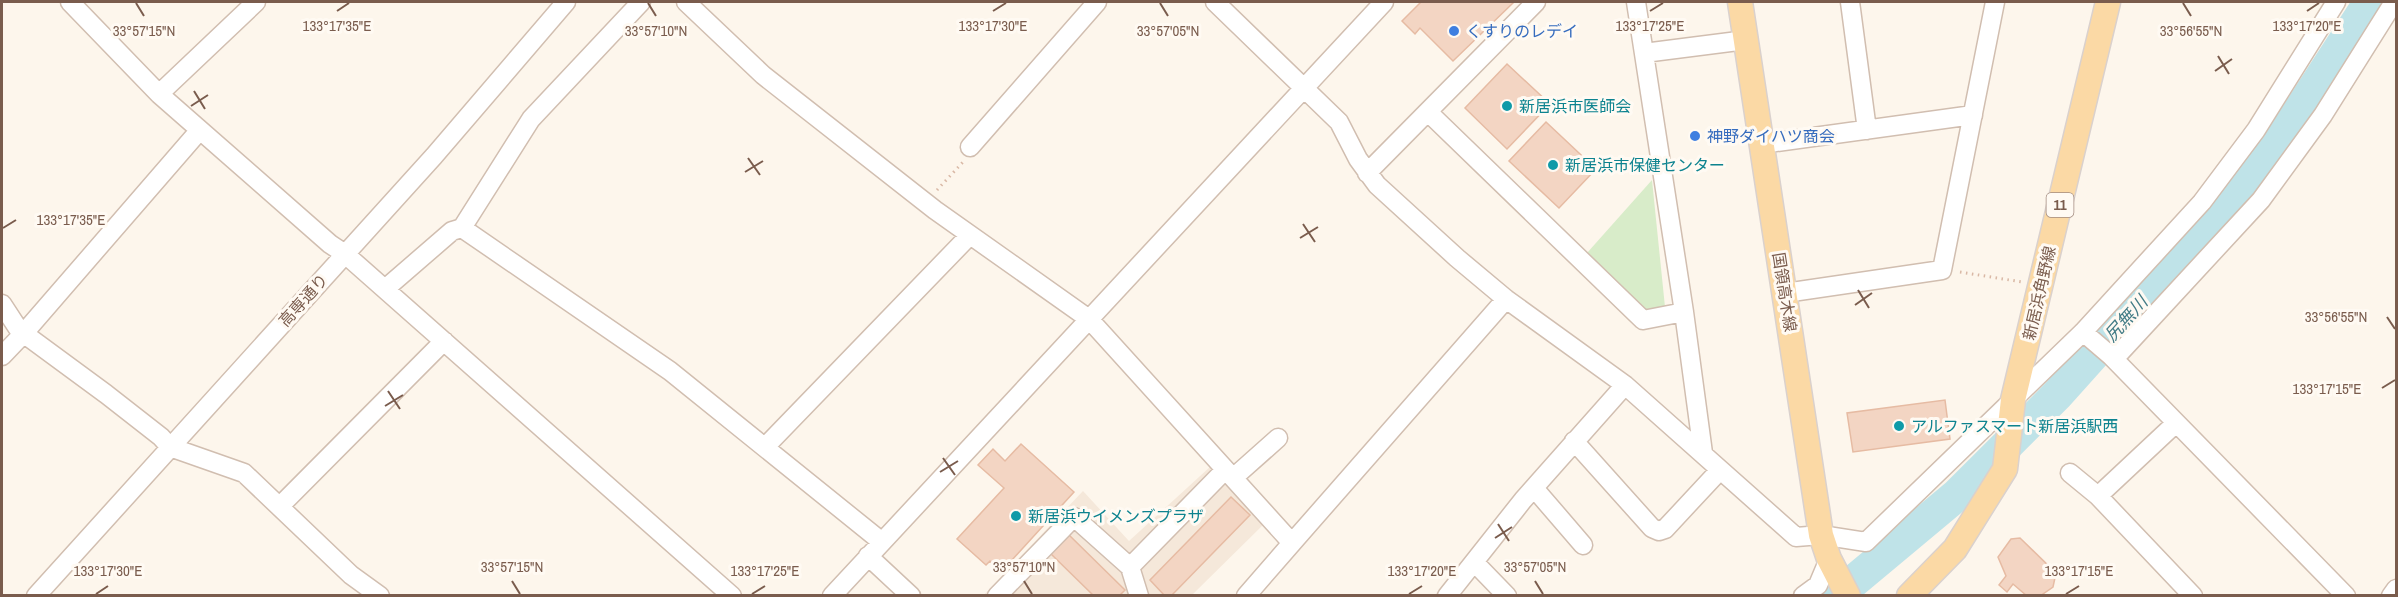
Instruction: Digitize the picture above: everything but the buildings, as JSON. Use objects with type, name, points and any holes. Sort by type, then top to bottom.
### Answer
[{"type":"main road","name":"国領高木線","points":[[1740,2],[1821,535],[1839,578]]},
{"type":"main road","name":"新居浜角野線","points":[[2013,405],[2108,2]]},
{"type":"main road","name":"11","points":[[1909,596],[1955,549],[2005,469],[2013,405]]},
{"type":"street","points":[[70,2],[199,132],[330,244],[345,254],[732,596]]},
{"type":"street","points":[[159,94],[256,2]]},
{"type":"street","name":"高専通り","points":[[36,596],[434,156],[566,2]]},
{"type":"street","points":[[385,289],[452,231],[462,228],[531,119],[641,2]]},
{"type":"street","points":[[686,2],[763,75],[926,203],[1089,319],[1292,543]]},
{"type":"street","points":[[969,147],[1097,2]]},
{"type":"street","points":[[1215,2],[1339,122],[1367,172],[1377,185],[1506,299],[1625,385],[1796,537],[1821,535],[1866,542],[2087,335],[2202,202],[2256,130],[2336,2]]},
{"type":"street","points":[[832,596],[1384,2]]},
{"type":"street","points":[[1367,172],[1536,2]]},
{"type":"street","points":[[1636,2],[1684,312],[1703,453]]},
{"type":"street","points":[[1850,2],[1867,130]]},
{"type":"street","points":[[1785,293],[1942,270],[1995,2]]},
{"type":"street","points":[[2113,358],[2260,200],[2323,115],[2394,2]]},
{"type":"street","points":[[1644,53],[1746,40]]},
{"type":"street","points":[[1428,112],[1643,320],[1684,312]]},
{"type":"street","points":[[1762,144],[1973,114]]},
{"type":"street","points":[[2,356],[199,132]]},
{"type":"street","points":[[462,228],[670,371],[882,542]]},
{"type":"street","points":[[765,447],[970,235]]},
{"type":"street","points":[[1246,596],[1506,299]]},
{"type":"street","points":[[2,304],[19,330],[115,401],[161,437],[170,447],[244,473],[351,575],[380,596]]},
{"type":"street","points":[[2087,335],[2113,358],[2176,423],[2334,591]]},
{"type":"street","points":[[280,506],[444,341]]},
{"type":"street","points":[[1447,596],[1534,488],[1625,385]]},
{"type":"street","points":[[2098,496],[2176,423]]},
{"type":"street","points":[[1130,567],[1229,474],[1278,438]]},
{"type":"street","points":[[1574,441],[1652,528],[1659,531],[1665,529],[1720,470]]},
{"type":"street","points":[[2070,473],[2098,496],[2193,596]]},
{"type":"street","points":[[1534,488],[1583,545]]},
{"type":"street","points":[[997,596],[1074,517],[1130,567],[1139,596]]},
{"type":"street","points":[[868,556],[911,596]]},
{"type":"street","points":[[1475,563],[1507,596]]},
{"type":"street","points":[[1803,596],[1818,585],[1839,578]]},
{"type":"street","points":[[2391,596],[2397,589]]},
{"type":"path","points":[[926,203],[972,152],[969,147]]},
{"type":"path","points":[[1942,270],[2014,280],[2041,287]]},
{"type":"shaded area","points":[[1211,466],[1265,523],[1192,595],[983,596],[1083,491],[1129,541]]},
{"type":"green space","points":[[1652,180],[1665,307],[1649,313],[1587,253]]},
{"type":"waterway","name":"尻無川","points":[[1836,596],[1957,495],[2058,394],[2213,221],[2296,116],[2370,2]]},
{"type":"place","name":"くすりのレデイ","points":[[1454,31]]},
{"type":"place","name":"新居浜市医師会","points":[[1507,106]]},
{"type":"place","name":"神野ダイハツ商会","points":[[1695,136]]},
{"type":"place","name":"新居浜市保健センター","points":[[1553,165]]},
{"type":"place","name":"アルファスマート新居浜駅西","points":[[1899,426]]},
{"type":"place","name":"新居浜ウイメンズプラザ","points":[[1016,516]]}]
